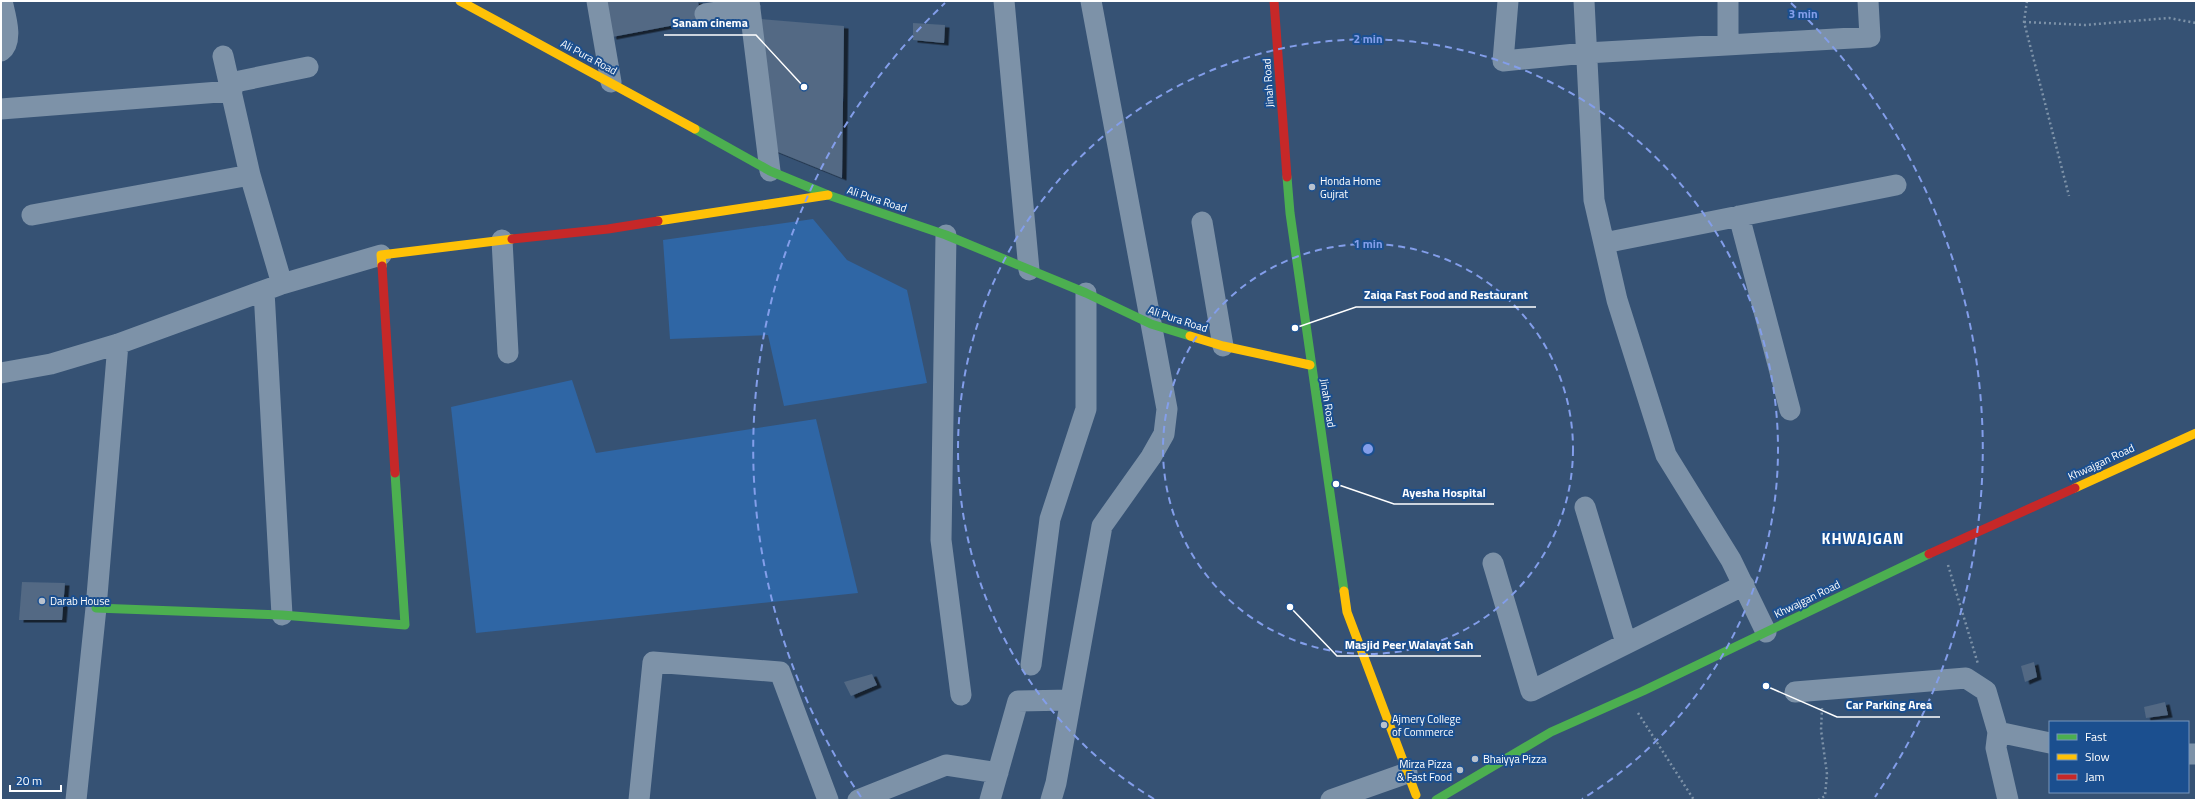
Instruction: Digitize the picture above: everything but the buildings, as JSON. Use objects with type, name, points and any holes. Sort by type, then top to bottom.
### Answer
[{"type":"street","points":[[1,51],[8,41],[2,1]]},
{"type":"street","name":"Ali Pura Road","points":[[460,1],[611,82],[770,171],[828,196],[946,235],[1086,293],[1151,324],[1223,346],[1310,365]]},
{"type":"street","points":[[597,1],[611,82]]},
{"type":"street","points":[[1004,1],[1029,270]]},
{"type":"street","points":[[1051,800],[1056,783],[1102,526],[1151,457],[1164,434],[1167,408],[1091,1]]},
{"type":"street","name":"Jinah Road","points":[[1274,1],[1290,213],[1310,365],[1348,612],[1407,773],[1413,798]]},
{"type":"street","points":[[1508,1],[1503,61],[1586,53],[1870,37],[1868,1]]},
{"type":"street","points":[[1584,1],[1594,200],[1617,300],[1666,455],[1731,560],[1766,632]]},
{"type":"street","points":[[1728,1],[1728,45]]},
{"type":"street","points":[[705,14],[749,4],[770,171]]},
{"type":"street","points":[[223,56],[231,87],[273,287],[282,615]]},
{"type":"street","points":[[1,109],[231,87],[308,67]]},
{"type":"street","points":[[32,215],[250,175]]},
{"type":"street","points":[[1604,243],[1896,185]]},
{"type":"street","points":[[1,373],[51,364],[118,344],[273,287],[381,255],[608,229],[828,196]]},
{"type":"street","points":[[1738,216],[1790,410]]},
{"type":"street","points":[[1202,222],[1223,346]]},
{"type":"street","points":[[946,235],[941,540],[961,695]]},
{"type":"street","points":[[502,240],[508,353]]},
{"type":"street","points":[[96,608],[282,615],[405,625],[381,255]]},
{"type":"street","points":[[1031,665],[1050,519],[1086,409],[1086,293]]},
{"type":"street","points":[[76,800],[96,608],[118,344]]},
{"type":"street","name":"Khwajgan Road","points":[[1436,800],[1551,732],[1943,548],[2196,434]]},
{"type":"street","points":[[1585,507],[1626,644]]},
{"type":"street","points":[[1493,563],[1530,691],[1744,584]]},
{"type":"street","points":[[639,800],[653,662],[780,672],[828,800]]},
{"type":"street","points":[[1795,692],[1966,678],[1986,691],[1998,732],[1996,748],[2008,800]]},
{"type":"street","points":[[990,800],[1018,701],[1071,700]]},
{"type":"street","points":[[1998,732],[2049,743]]},
{"type":"street","points":[[858,800],[946,765],[998,773]]},
{"type":"street","points":[[1331,800],[1407,773]]},
{"type":"street","points":[[1413,798],[1428,795],[1436,800]]},
{"type":"path","points":[[2027,1],[2024,22],[2069,196]]},
{"type":"path","points":[[2024,22],[2085,25],[2169,18],[2196,23]]},
{"type":"path","points":[[1943,548],[1986,691]]},
{"type":"path","points":[[1818,800],[1825,796],[1827,774],[1821,730],[1823,690]]},
{"type":"path","points":[[1628,697],[1694,800]]},
{"type":"shaded area","points":[[813,219],[847,260],[907,290],[927,383],[784,406],[768,335],[670,339],[663,240]]},
{"type":"shaded area","points":[[572,380],[596,453],[816,419],[858,593],[476,633],[451,407]]},
{"type":"traffic: fast","points":[[695,129],[770,171],[828,195],[946,235],[1086,293],[1151,324],[1190,336]]},
{"type":"traffic: fast","points":[[1287,177],[1290,213],[1344,591]]},
{"type":"traffic: fast","points":[[96,608],[282,615],[405,625],[395,473]]},
{"type":"traffic: fast","points":[[1436,800],[1551,732],[1643,691],[1929,554]]},
{"type":"traffic: slow","points":[[460,1],[695,129]]},
{"type":"traffic: slow","points":[[658,221],[828,195]]},
{"type":"traffic: slow","points":[[382,266],[381,255],[512,239]]},
{"type":"traffic: slow","points":[[1190,336],[1223,346],[1310,365]]},
{"type":"traffic: slow","points":[[2075,488],[2196,433]]},
{"type":"traffic: slow","points":[[1344,591],[1347,612],[1416,795]]},
{"type":"traffic: jam","points":[[1274,1],[1287,177]]},
{"type":"traffic: jam","points":[[512,239],[608,229],[658,221]]},
{"type":"traffic: jam","points":[[382,266],[395,473]]},
{"type":"traffic: jam","points":[[1929,554],[2075,488]]},
{"type":"place","name":"Sanam cinema","points":[[804,87]]},
{"type":"place","name":"Honda Home Gujrat","points":[[1312,187]]},
{"type":"place","name":"Zaiqa Fast Food and Restaurant","points":[[1295,328]]},
{"type":"place","name":"Ayesha Hospital","points":[[1336,484]]},
{"type":"place","name":"Darab House","points":[[42,601]]},
{"type":"place","name":"Masjid Peer Walayat Sah","points":[[1290,607]]},
{"type":"place","name":"Car Parking Area","points":[[1766,686]]},
{"type":"place","name":"Ajmery College of Commerce","points":[[1384,725]]},
{"type":"place","name":"Bhaiyya Pizza","points":[[1475,759]]},
{"type":"place","name":"Mirza Pizza & Fast Food","points":[[1460,770]]},
{"type":"district","name":"KHWAJGAN","points":[[1863,539]]}]
